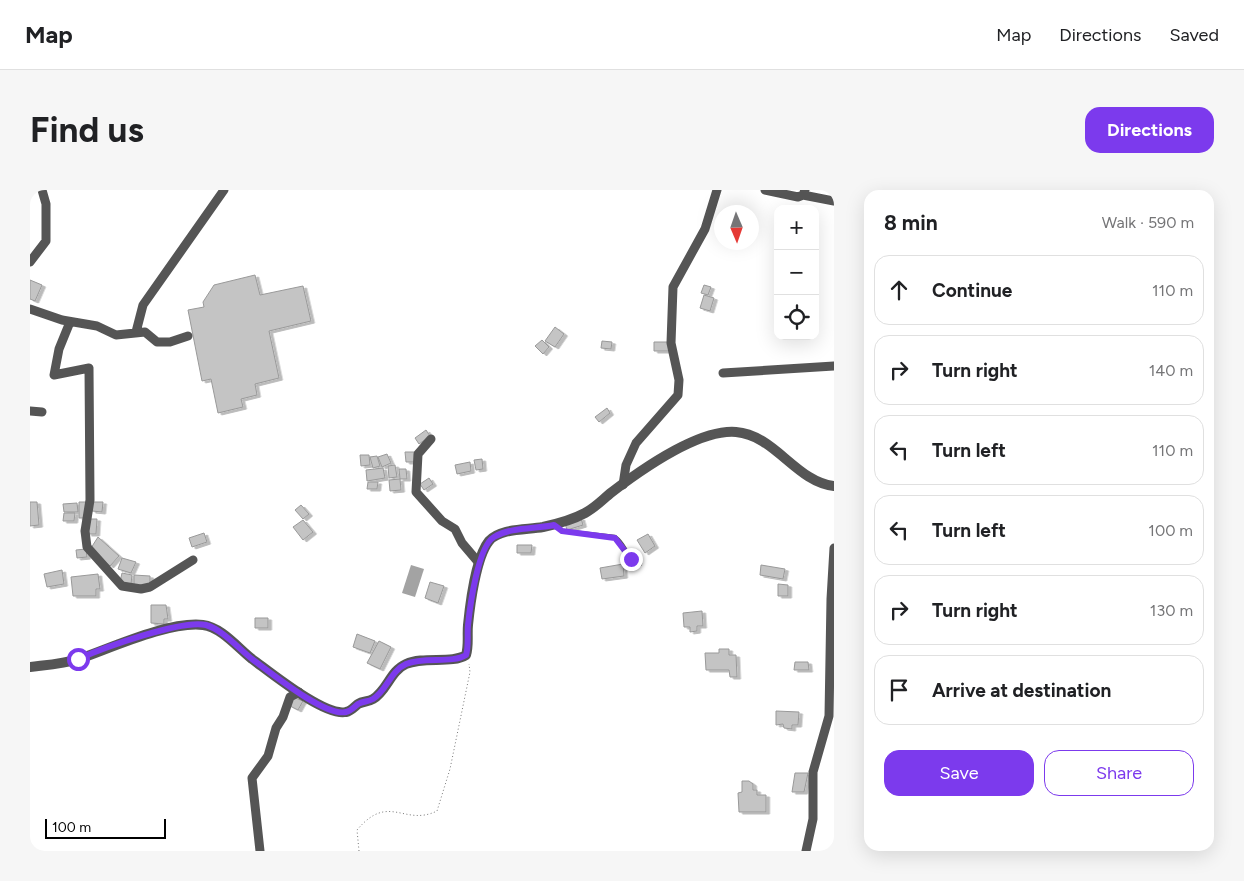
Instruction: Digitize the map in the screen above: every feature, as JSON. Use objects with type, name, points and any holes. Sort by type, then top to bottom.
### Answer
[{"type":"street","points":[[30,262],[46,241],[46,204],[42,190]]},
{"type":"street","points":[[136,332],[143,305],[224,190]]},
{"type":"street","points":[[624,485],[626,465],[636,443],[678,395],[679,380],[671,343],[673,287],[705,228],[717,190]]},
{"type":"street","points":[[764,190],[792,197],[804,193],[834,201]]},
{"type":"street","points":[[30,309],[70,322],[97,326],[116,335],[145,332],[157,342],[170,342],[188,336]]},
{"type":"street","points":[[70,322],[59,349],[54,375],[88,368],[90,500],[85,530],[87,547],[122,586],[141,589],[150,587],[193,560]]},
{"type":"street","points":[[724,373],[834,366]]},
{"type":"street","points":[[30,411],[42,412]]},
{"type":"street","points":[[30,667],[78,659],[181,626],[204,625],[230,640],[324,709],[340,713],[348,712],[360,703],[373,699],[394,673],[405,664],[427,659],[464,657],[467,649],[468,623],[479,563],[487,544],[492,538],[511,532],[554,525],[586,512],[651,465],[682,448],[715,433],[734,432],[748,435],[766,444],[816,481],[834,486]]},
{"type":"street","points":[[432,439],[421,449],[416,461],[416,492],[442,521],[455,529],[462,543],[479,563]]},
{"type":"street","points":[[806,851],[813,819],[813,772],[829,716],[831,590],[834,548]]},
{"type":"street","points":[[260,851],[252,782],[255,772],[268,756],[276,728],[283,717],[290,697],[299,692]]},
{"type":"lane","points":[[554,525],[562,531],[615,538],[620,542],[627,556],[640,564]]},
{"type":"path","points":[[359,851],[357,830],[368,818],[386,810],[425,817],[437,811],[450,769],[470,672],[468,661],[464,657]]},
{"type":"shaded area","points":[[411,565],[424,569],[415,597],[402,593]]},
{"type":"building","points":[[255,275],[260,295],[303,286],[311,321],[269,331],[279,378],[255,384],[257,395],[241,399],[243,407],[218,413],[211,379],[202,381],[188,310],[204,307],[203,302],[214,285]]},
{"type":"building","points":[[30,280],[42,285],[35,301],[30,299]]},
{"type":"building","points":[[704,285],[711,287],[708,295],[701,293]]},
{"type":"building","points":[[704,295],[714,298],[710,311],[700,308]]},
{"type":"building","points":[[555,327],[564,334],[555,347],[545,341]]},
{"type":"building","points":[[542,340],[549,347],[543,354],[535,346]]},
{"type":"building","points":[[602,341],[612,342],[611,349],[601,348]]},
{"type":"building","points":[[654,342],[669,342],[669,351],[654,351]]},
{"type":"building","points":[[607,408],[610,413],[599,422],[595,417]]},
{"type":"building","points":[[426,430],[430,436],[419,444],[415,438]]},
{"type":"building","points":[[405,452],[415,452],[416,462],[406,462]]},
{"type":"building","points":[[387,454],[391,463],[382,467],[378,457]]},
{"type":"building","points":[[360,455],[369,455],[370,465],[361,466]]},
{"type":"building","points":[[377,456],[380,466],[373,468],[370,457]]},
{"type":"building","points":[[482,459],[483,469],[476,470],[474,460]]},
{"type":"building","points":[[470,462],[471,471],[457,474],[455,465]]},
{"type":"building","points":[[395,465],[397,477],[389,478],[388,466]]},
{"type":"building","points":[[383,468],[385,478],[367,481],[366,470]]},
{"type":"building","points":[[399,469],[406,469],[407,479],[400,479]]},
{"type":"building","points":[[429,478],[433,484],[424,490],[420,484]]},
{"type":"building","points":[[400,479],[401,490],[390,491],[389,480]]},
{"type":"building","points":[[368,482],[378,482],[377,489],[367,489]]},
{"type":"building","points":[[30,502],[37,502],[39,525],[30,526]]},
{"type":"building","points":[[79,502],[88,502],[87,518],[79,518]]},
{"type":"building","points":[[92,502],[103,502],[102,512],[92,511]]},
{"type":"building","points":[[77,503],[78,512],[64,512],[63,504]]},
{"type":"building","points":[[301,505],[309,514],[303,519],[295,510]]},
{"type":"building","points":[[64,513],[75,513],[74,521],[63,521]]},
{"type":"building","points":[[581,518],[583,525],[567,530],[565,523]]},
{"type":"building","points":[[89,519],[97,519],[96,534],[88,534]]},
{"type":"building","points":[[303,520],[313,532],[303,540],[293,527]]},
{"type":"building","points":[[204,533],[207,542],[192,547],[189,538]]},
{"type":"building","points":[[648,534],[655,546],[645,553],[637,540]]},
{"type":"building","points":[[98,537],[119,556],[110,566],[91,548]]},
{"type":"building","points":[[517,545],[532,545],[531,553],[517,553]]},
{"type":"building","points":[[86,549],[87,557],[77,558],[76,550]]},
{"type":"building","points":[[122,558],[136,562],[131,573],[118,569]]},
{"type":"building","points":[[623,564],[624,576],[602,579],[600,568]]},
{"type":"building","points":[[761,565],[785,569],[783,579],[760,575]]},
{"type":"building","points":[[62,570],[64,584],[47,587],[44,574]]},
{"type":"building","points":[[122,573],[132,575],[131,584],[120,582]]},
{"type":"building","points":[[98,574],[100,589],[96,589],[96,596],[73,596],[71,577]]},
{"type":"building","points":[[134,575],[150,576],[150,586],[134,586]]},
{"type":"building","points":[[430,582],[444,586],[438,603],[425,598]]},
{"type":"building","points":[[778,584],[788,585],[788,596],[778,596]]},
{"type":"building","points":[[151,605],[166,605],[168,619],[164,619],[164,624],[151,623]]},
{"type":"building","points":[[702,611],[703,626],[697,626],[697,631],[690,632],[690,627],[684,627],[683,613]]},
{"type":"building","points":[[255,618],[268,618],[268,628],[255,628]]},
{"type":"building","points":[[357,634],[375,641],[370,653],[353,647]]},
{"type":"building","points":[[379,641],[391,647],[380,669],[367,663]]},
{"type":"building","points":[[719,649],[729,649],[729,655],[736,655],[737,677],[730,677],[729,670],[706,670],[705,653],[719,653]]},
{"type":"building","points":[[795,662],[808,662],[809,670],[794,670]]},
{"type":"building","points":[[293,697],[303,701],[298,710],[290,706]]},
{"type":"building","points":[[776,711],[799,712],[798,725],[792,725],[792,729],[784,728],[783,724],[776,725]]},
{"type":"building","points":[[795,773],[808,773],[804,792],[792,792]]},
{"type":"building","points":[[742,781],[749,781],[753,784],[753,790],[757,790],[757,795],[766,795],[766,812],[739,812],[738,793],[742,792]]},
{"type":"route","points":[[78,659],[153,633],[181,626],[204,625],[230,640],[284,682],[324,709],[340,713],[348,712],[360,703],[373,699],[394,673],[405,664],[427,659],[456,658],[466,655],[468,623],[479,563],[487,544],[492,538],[504,533],[554,525],[562,531],[618,539],[627,556],[631,559]]}]
